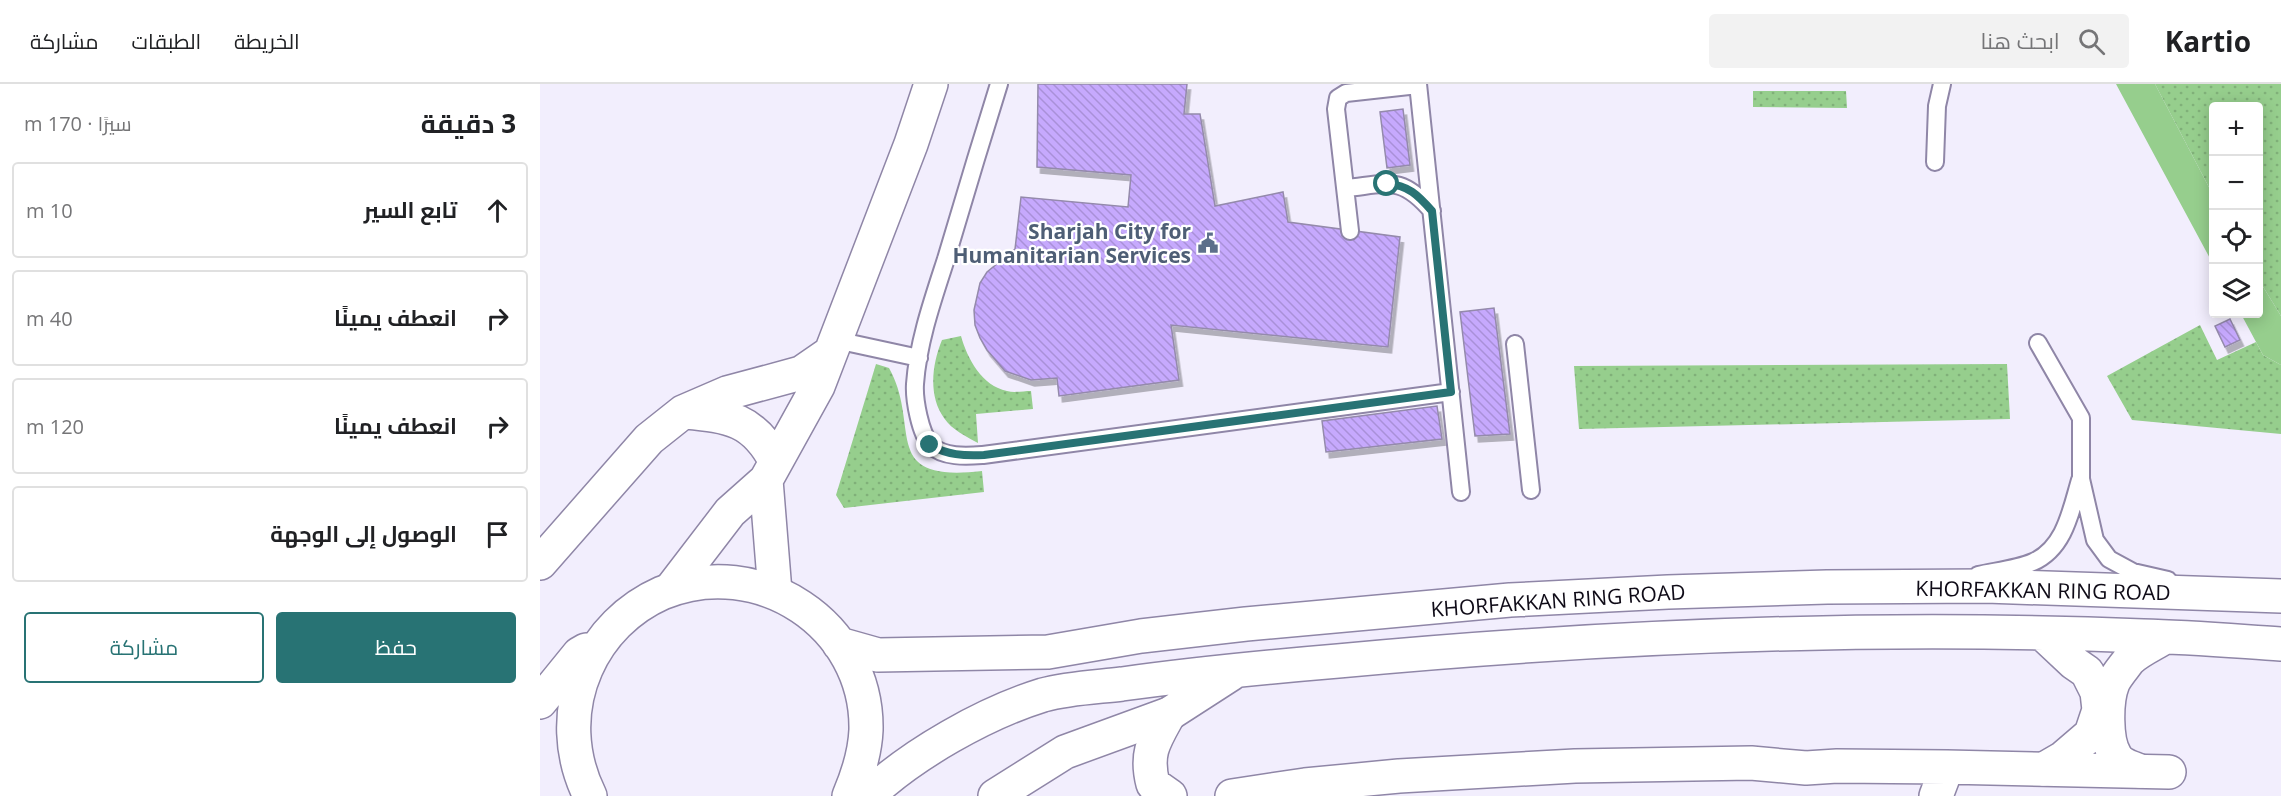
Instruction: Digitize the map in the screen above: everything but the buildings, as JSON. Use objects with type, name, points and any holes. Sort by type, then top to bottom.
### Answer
[{"type":"main road","points":[[671,590],[730,512],[771,471],[818,386],[911,144],[931,84]]},
{"type":"main road","points":[[540,563],[649,439],[683,411],[727,393],[801,373],[833,346]]},
{"type":"main road","points":[[683,411],[721,415],[735,419],[752,429],[768,446],[775,592]]},
{"type":"main road","points":[[540,702],[579,654],[605,637],[634,609],[652,597],[671,590],[712,581],[734,582],[775,592],[811,613],[839,644],[859,685],[865,719],[863,753],[858,776],[849,796]]},
{"type":"main road","name":"KHORFAKKAN RING ROAD","points":[[839,644],[878,655],[1048,652],[1153,635],[1510,600],[1668,592],[1986,586],[2281,596]]},
{"type":"main road","name":"KHORFAKKAN RING ROAD","points":[[868,796],[890,776],[946,740],[1004,708],[1048,694],[1235,671],[1515,646],[1842,633],[2165,637],[2281,644]]},
{"type":"main road","points":[[2043,634],[2087,672],[2097,692],[2099,710],[2091,734],[2063,758],[2044,769]]},
{"type":"main road","points":[[590,796],[576,758],[573,733],[575,707],[580,682],[591,658],[605,637]]},
{"type":"main road","points":[[1232,796],[1335,782],[1498,769],[1779,764],[1806,768],[1837,766],[1941,781],[2044,769],[2154,772],[2125,765],[2116,757],[2107,719],[2113,683],[2131,658],[2165,637]]},
{"type":"main road","points":[[995,796],[1065,752],[1169,714],[1214,687],[1235,671]]},
{"type":"main road","points":[[1169,714],[1152,743],[1149,758],[1153,784],[1170,796]]},
{"type":"lane","points":[[999,84],[931,308],[919,358],[915,386],[920,421],[930,445],[943,452],[966,456],[1451,392]]},
{"type":"lane","points":[[1935,162],[1937,106],[1942,84]]},
{"type":"lane","points":[[1350,231],[1336,109],[1338,98],[1346,93],[1418,85],[1461,492]]},
{"type":"lane","points":[[1346,188],[1387,184],[1403,186],[1418,194],[1432,211]]},
{"type":"lane","points":[[2038,343],[2081,418],[2081,479],[2095,540],[2109,559],[2133,572],[2222,594]]},
{"type":"lane","points":[[1515,344],[1531,489]]},
{"type":"lane","points":[[833,346],[919,358]]},
{"type":"lane","points":[[1929,586],[2034,562],[2055,546],[2066,525],[2081,479]]},
{"type":"green space","points":[[2116,84],[2155,84],[2209,187],[2209,257]]},
{"type":"green space","points":[[2155,84],[2281,84],[2281,316],[2263,287],[2263,102],[2209,102],[2209,187]]},
{"type":"green space","points":[[1753,91],[1846,91],[1847,108],[1753,107]]},
{"type":"green space","points":[[2263,287],[2281,316],[2281,365],[2263,355],[2243,318],[2263,318]]},
{"type":"green space","points":[[2200,325],[2217,360],[2256,342],[2263,355],[2281,365],[2281,434],[2132,420],[2107,376]]},
{"type":"green space","points":[[961,336],[972,362],[990,383],[1010,392],[1031,391],[1033,409],[976,414],[978,443],[960,433],[947,422],[939,409],[934,390],[934,369],[942,340]]},
{"type":"green space","points":[[876,364],[889,368],[898,390],[909,446],[916,459],[928,468],[949,472],[982,471],[984,492],[844,508],[836,495]]},
{"type":"green space","points":[[2007,364],[2010,419],[1579,429],[1574,366]]},
{"type":"place","name":"Sharjah City for Humanitarian Services","points":[[1208,243]]},
{"type":"route","points":[[930,445],[943,452],[966,456],[984,455],[1451,392],[1432,211],[1418,194],[1403,186],[1387,184]]}]
